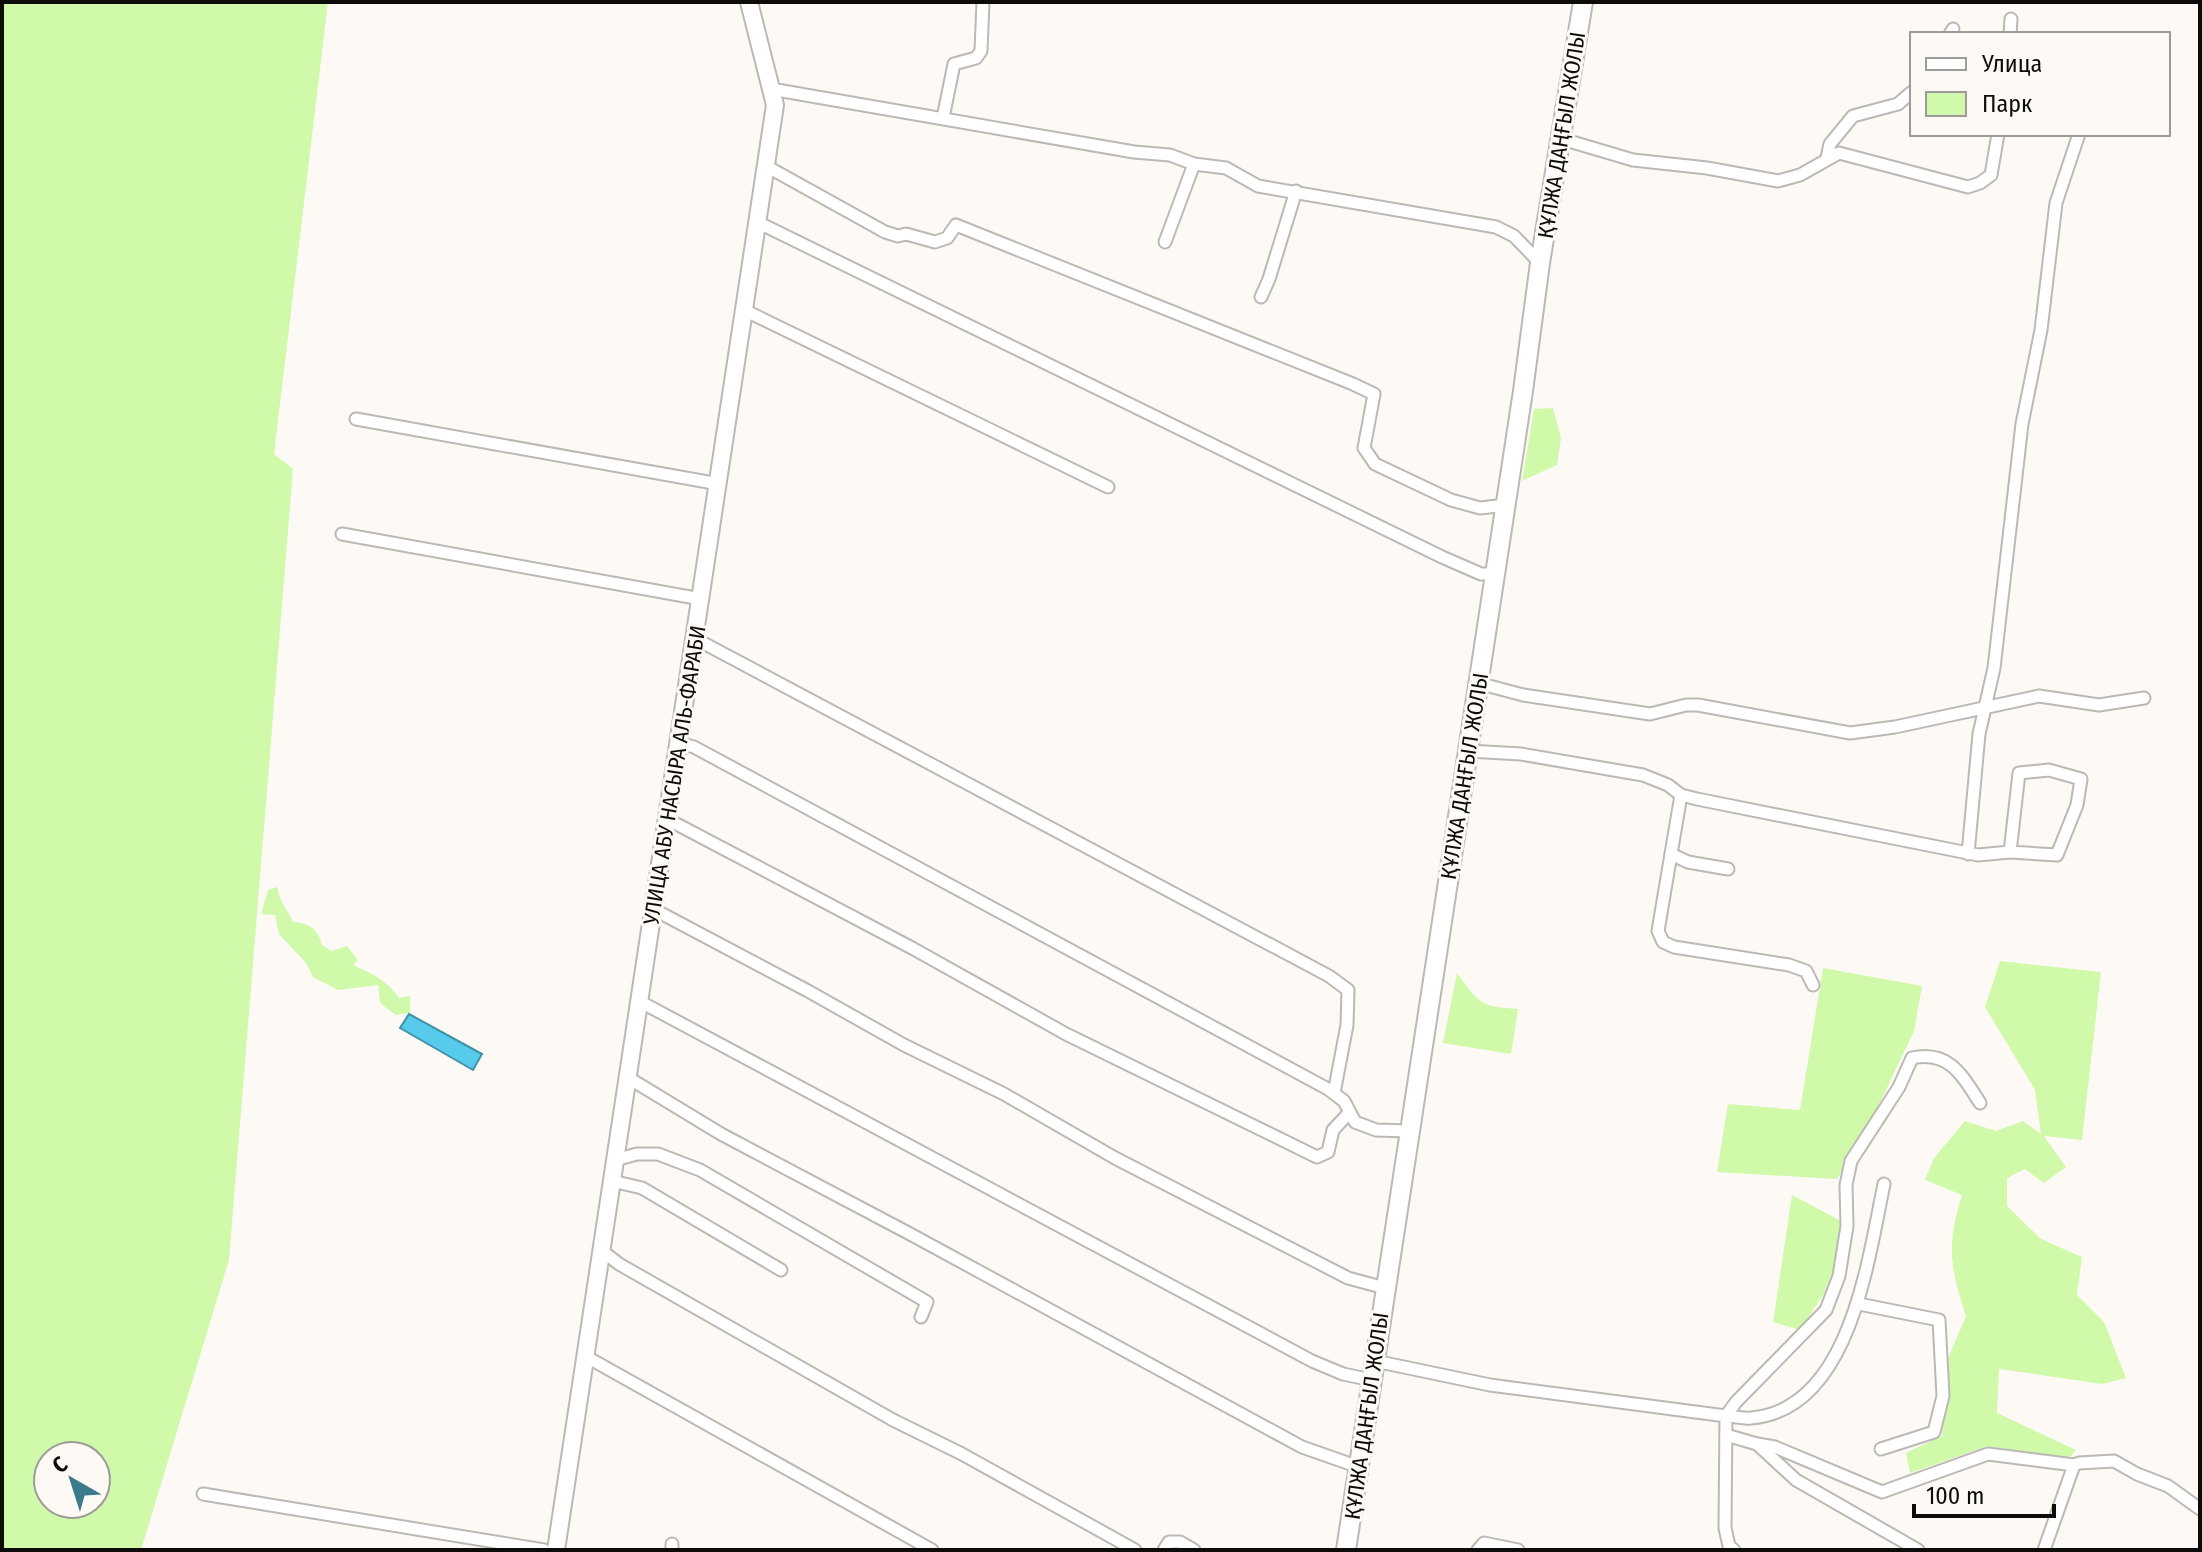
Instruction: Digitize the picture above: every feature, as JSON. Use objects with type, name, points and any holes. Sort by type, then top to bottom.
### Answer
[{"type":"main road","name":"ҚҰЛЖА ДАҢҒЫЛ ЖОЛЫ","points":[[1346,1550],[1506,505],[1540,263],[1583,2]]},
{"type":"street","name":"УЛИЦА АБУ НАСЫРА АЛЬ-ФАРАБИ","points":[[556,1550],[775,105],[749,2]]},
{"type":"street","points":[[943,118],[954,64],[976,58],[981,51],[983,2]]},
{"type":"street","points":[[2010,32],[2011,19]]},
{"type":"street","points":[[771,89],[1134,152],[1170,155],[1194,164],[1226,168],[1258,186],[1505,230],[1540,263]]},
{"type":"street","points":[[1827,158],[1830,144],[1853,116],[1898,104],[1910,94]]},
{"type":"street","points":[[1562,139],[1633,160],[1707,168],[1778,181],[1800,175],[1839,153],[1968,187],[1991,175],[1998,136]]},
{"type":"street","points":[[1968,854],[1979,734],[1996,653],[2022,424],[2041,330],[2056,203],[2078,136]]},
{"type":"street","points":[[1165,242],[1194,164]]},
{"type":"street","points":[[766,166],[885,232],[935,242],[947,238],[956,225],[1353,384],[1374,394],[1364,448],[1375,464],[1451,500],[1480,508],[1506,505]]},
{"type":"street","points":[[1261,297],[1296,191]]},
{"type":"street","points":[[757,222],[1442,557],[1481,574],[1495,574]]},
{"type":"street","points":[[744,310],[1108,487]]},
{"type":"street","points":[[356,419],[719,484]]},
{"type":"street","points":[[342,534],[701,599]]},
{"type":"street","points":[[694,638],[1329,976],[1348,990],[1347,1025],[1334,1093]]},
{"type":"street","points":[[1478,683],[1523,695],[1602,708],[1650,714],[1698,705],[1850,733],[1895,727],[2039,696],[2099,705],[2144,698]]},
{"type":"street","points":[[678,743],[694,747],[1334,1093],[1344,1101],[1355,1122],[1386,1131],[1409,1131]]},
{"type":"street","points":[[1468,751],[1521,754],[1643,775],[1668,785],[1681,795],[1968,854],[2010,852],[2057,855],[2077,805],[2081,779],[2049,770],[2019,773],[2010,852]]},
{"type":"street","points":[[1681,795],[1658,931],[1663,942],[1674,947],[1789,965],[1806,971],[1813,985]]},
{"type":"street","points":[[667,819],[912,948],[1066,1034],[1317,1157],[1328,1152],[1333,1130],[1349,1113]]},
{"type":"street","points":[[1671,854],[1688,862],[1728,869]]},
{"type":"street","points":[[653,909],[904,1045],[1004,1094],[1115,1158],[1348,1278],[1385,1288]]},
{"type":"street","points":[[639,1001],[1312,1361],[1343,1374],[1373,1371],[1750,1419],[1784,1409],[1814,1388],[1859,1304],[1884,1184]]},
{"type":"street","points":[[1734,1550],[1729,1546],[1725,1528],[1726,1416],[1826,1310],[1839,1276],[1847,1226],[1846,1185],[1851,1161],[1899,1087],[1912,1058],[1928,1054],[1950,1063],[1980,1103]]},
{"type":"street","points":[[627,1077],[721,1134],[1302,1447],[1359,1467]]},
{"type":"street","points":[[615,1160],[637,1154],[658,1154],[700,1170],[927,1302],[921,1317]]},
{"type":"street","points":[[612,1181],[642,1188],[781,1270]]},
{"type":"street","points":[[601,1250],[633,1272],[893,1420],[962,1454],[1135,1550]]},
{"type":"street","points":[[1859,1304],[1939,1320],[1943,1396],[1934,1432],[1881,1449]]},
{"type":"street","points":[[585,1356],[932,1550]]},
{"type":"street","points":[[1726,1435],[1775,1447],[1882,1492],[1988,1454],[2074,1465],[2114,1461],[2168,1486],[2200,1509]]},
{"type":"street","points":[[1757,1444],[1796,1480],[1918,1550]]},
{"type":"street","points":[[2044,1550],[2074,1465]]},
{"type":"street","points":[[203,1494],[544,1550]]},
{"type":"street","points":[[1164,1550],[1169,1542],[1180,1542],[1194,1550]]},
{"type":"street","points":[[1478,1550],[1484,1543],[1518,1550]]},
{"type":"green space","points":[[2,2],[328,2],[274,454],[293,469],[229,1260],[141,1550],[2,1550]]},
{"type":"green space","points":[[1553,408],[1561,438],[1557,465],[1522,481],[1534,409]]},
{"type":"green space","points":[[277,887],[293,922],[312,928],[322,945],[332,951],[347,946],[358,960],[353,965],[373,974],[399,998],[410,996],[410,1013],[396,1015],[380,1003],[378,985],[338,990],[313,977],[306,963],[279,934],[275,915],[261,914],[268,890]]},
{"type":"green space","points":[[2000,961],[2101,972],[2082,1140],[2044,1136],[2066,1167],[2044,1183],[2025,1169],[2007,1178],[2007,1206],[2041,1239],[2082,1257],[2077,1295],[2104,1322],[2126,1378],[2102,1384],[1999,1369],[1997,1413],[2076,1450],[2068,1459],[1988,1446],[1910,1473],[1906,1453],[1942,1436],[1948,1358],[1966,1316],[1952,1256],[1962,1195],[1925,1180],[1934,1158],[1965,1121],[1996,1131],[2023,1121],[2041,1134],[2035,1090],[1985,1007]]},
{"type":"green space","points":[[1823,968],[1922,986],[1914,1031],[1868,1128],[1837,1179],[1717,1172],[1728,1104],[1800,1110]]},
{"type":"green space","points":[[1457,973],[1482,1002],[1518,1009],[1511,1054],[1443,1043]]},
{"type":"green space","points":[[1792,1195],[1841,1221],[1840,1254],[1823,1295],[1800,1330],[1773,1322]]},
{"type":"water","points":[[409,1014],[482,1054],[473,1070],[400,1028]]}]
